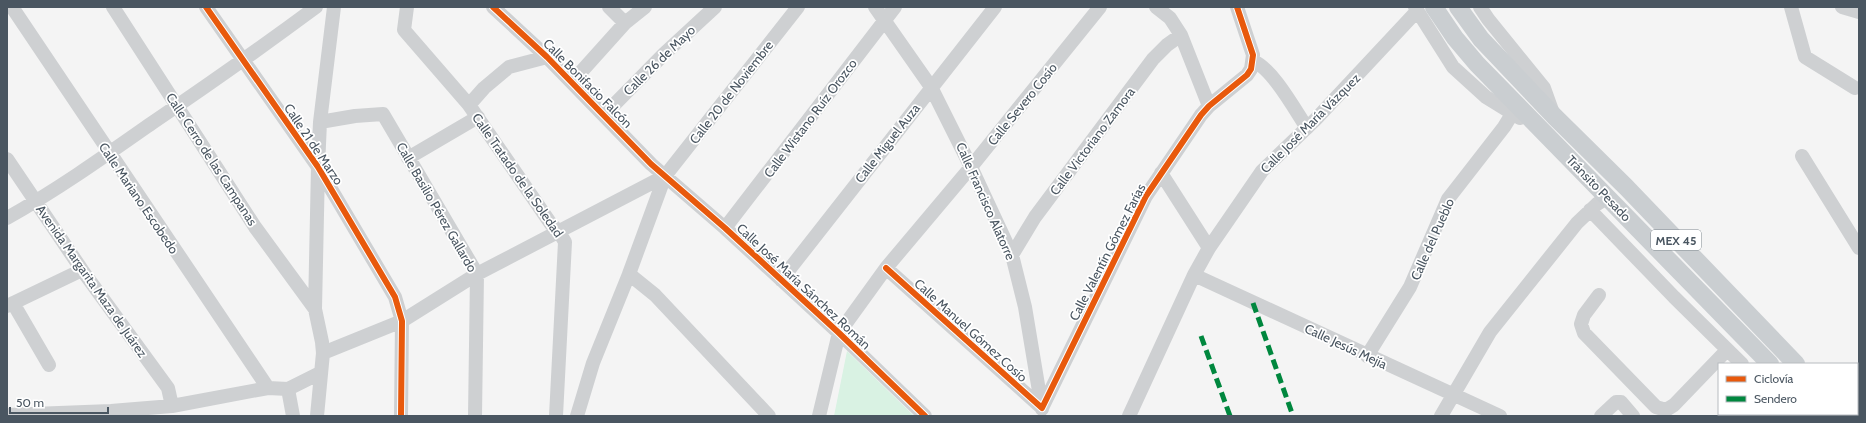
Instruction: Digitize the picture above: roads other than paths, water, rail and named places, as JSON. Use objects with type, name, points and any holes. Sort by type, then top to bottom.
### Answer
[{"type":"main road","name":"Tránsito Pesado","points":[[1422,8],[1454,38],[1477,64],[1769,363]]},
{"type":"main road","name":"Tránsito Pesado","points":[[1462,14],[1481,38],[1555,117],[1626,187],[1795,363]]},
{"type":"street","name":"Calle Mariano Escobedo","points":[[12,7],[109,154],[268,388]]},
{"type":"street","name":"Calle Cerro de las Campanas","points":[[113,7],[255,226],[315,308]]},
{"type":"street","name":"Calle 21 de Marzo","points":[[206,7],[318,167],[395,297],[402,320],[401,416]]},
{"type":"street","points":[[7,218],[36,202],[109,154],[243,61],[316,7]]},
{"type":"street","points":[[317,416],[322,353],[322,342],[315,308],[318,167],[320,122],[334,7]]},
{"type":"street","name":"Calle Tratado de la Soledad","points":[[407,7],[404,30],[470,105],[551,224],[559,232],[565,242],[556,416]]},
{"type":"street","name":"Calle Bonifacio Falcón","points":[[493,7],[547,57],[665,176]]},
{"type":"street","points":[[609,7],[625,23]]},
{"type":"street","points":[[572,82],[625,23],[644,7]]},
{"type":"street","name":"Calle 26 de Mayo","points":[[604,114],[664,54],[715,7]]},
{"type":"street","name":"Calle 20 de Noviembre","points":[[665,176],[798,7]]},
{"type":"street","name":"Calle Francisco Alatorre","points":[[875,7],[931,87],[971,167],[1012,255],[1025,307],[1042,412]]},
{"type":"street","name":"Calle Wistano Ruíz Orozco","points":[[725,228],[895,7]]},
{"type":"street","name":"Calle Miguel Auza","points":[[781,280],[995,7]]},
{"type":"street","name":"Calle Severo Cosío","points":[[839,333],[886,268],[971,167],[1100,7]]},
{"type":"street","points":[[1156,7],[1170,18],[1181,35],[1209,106]]},
{"type":"street","points":[[1237,7],[1253,55],[1253,61],[1260,63],[1269,72],[1307,128]]},
{"type":"street","points":[[1480,7],[1544,88],[1555,117]]},
{"type":"street","points":[[1792,7],[1805,57],[1855,88]]},
{"type":"street","points":[[1842,7],[1859,12]]},
{"type":"street","points":[[1422,8],[1453,67],[1486,98],[1512,114],[1534,122]]},
{"type":"street","name":"Calle José María Vázquez","points":[[1129,416],[1194,275],[1209,248],[1262,171],[1307,128],[1422,8]]},
{"type":"street","name":"Calle Victoriano Zamora","points":[[1012,255],[1035,217],[1153,59],[1167,45],[1181,35]]},
{"type":"street","points":[[470,105],[484,88],[509,67],[547,57]]},
{"type":"street","name":"Calle Valentín Gómez Farías","points":[[1042,412],[1146,196],[1201,115],[1209,106],[1247,75],[1251,69],[1253,61]]},
{"type":"street","name":"Calle Basilio Pérez Gallardo","points":[[320,122],[355,116],[384,114],[408,158],[477,274],[475,416]]},
{"type":"street","name":"Calle del Pueblo","points":[[1367,356],[1410,288],[1448,199],[1504,127],[1512,114]]},
{"type":"street","points":[[408,158],[478,117]]},
{"type":"street","points":[[1802,156],[1859,248]]},
{"type":"street","name":"Avenida Margarita Maza de Juárez","points":[[7,159],[82,270],[168,388],[172,406]]},
{"type":"street","points":[[1161,173],[1209,248]]},
{"type":"street","points":[[322,353],[402,320],[477,274],[665,176]]},
{"type":"street","points":[[577,416],[593,364],[629,274],[665,176]]},
{"type":"street","name":"Calle José María Sánchez Román","points":[[665,176],[725,228],[839,333],[925,416]]},
{"type":"street","points":[[1440,416],[1490,332],[1577,223],[1590,210],[1608,197]]},
{"type":"street","points":[[1590,210],[1741,363]]},
{"type":"street","name":"Calle Manuel Gómez Cosío","points":[[886,268],[1042,412]]},
{"type":"street","points":[[49,365],[10,304],[82,270]]},
{"type":"street","points":[[629,274],[655,295],[769,416]]},
{"type":"street","name":"Calle Jesús Mejía","points":[[1194,275],[1500,416]]},
{"type":"street","points":[[1599,295],[1584,316],[1581,324],[1584,333],[1656,407],[1666,410],[1674,405],[1727,350]]},
{"type":"street","points":[[819,416],[839,333]]},
{"type":"street","points":[[7,415],[113,414],[172,406],[268,388],[288,389],[320,373]]},
{"type":"street","points":[[288,389],[293,416]]},
{"type":"street","points":[[1601,416],[1616,402],[1621,402],[1633,416]]}]
